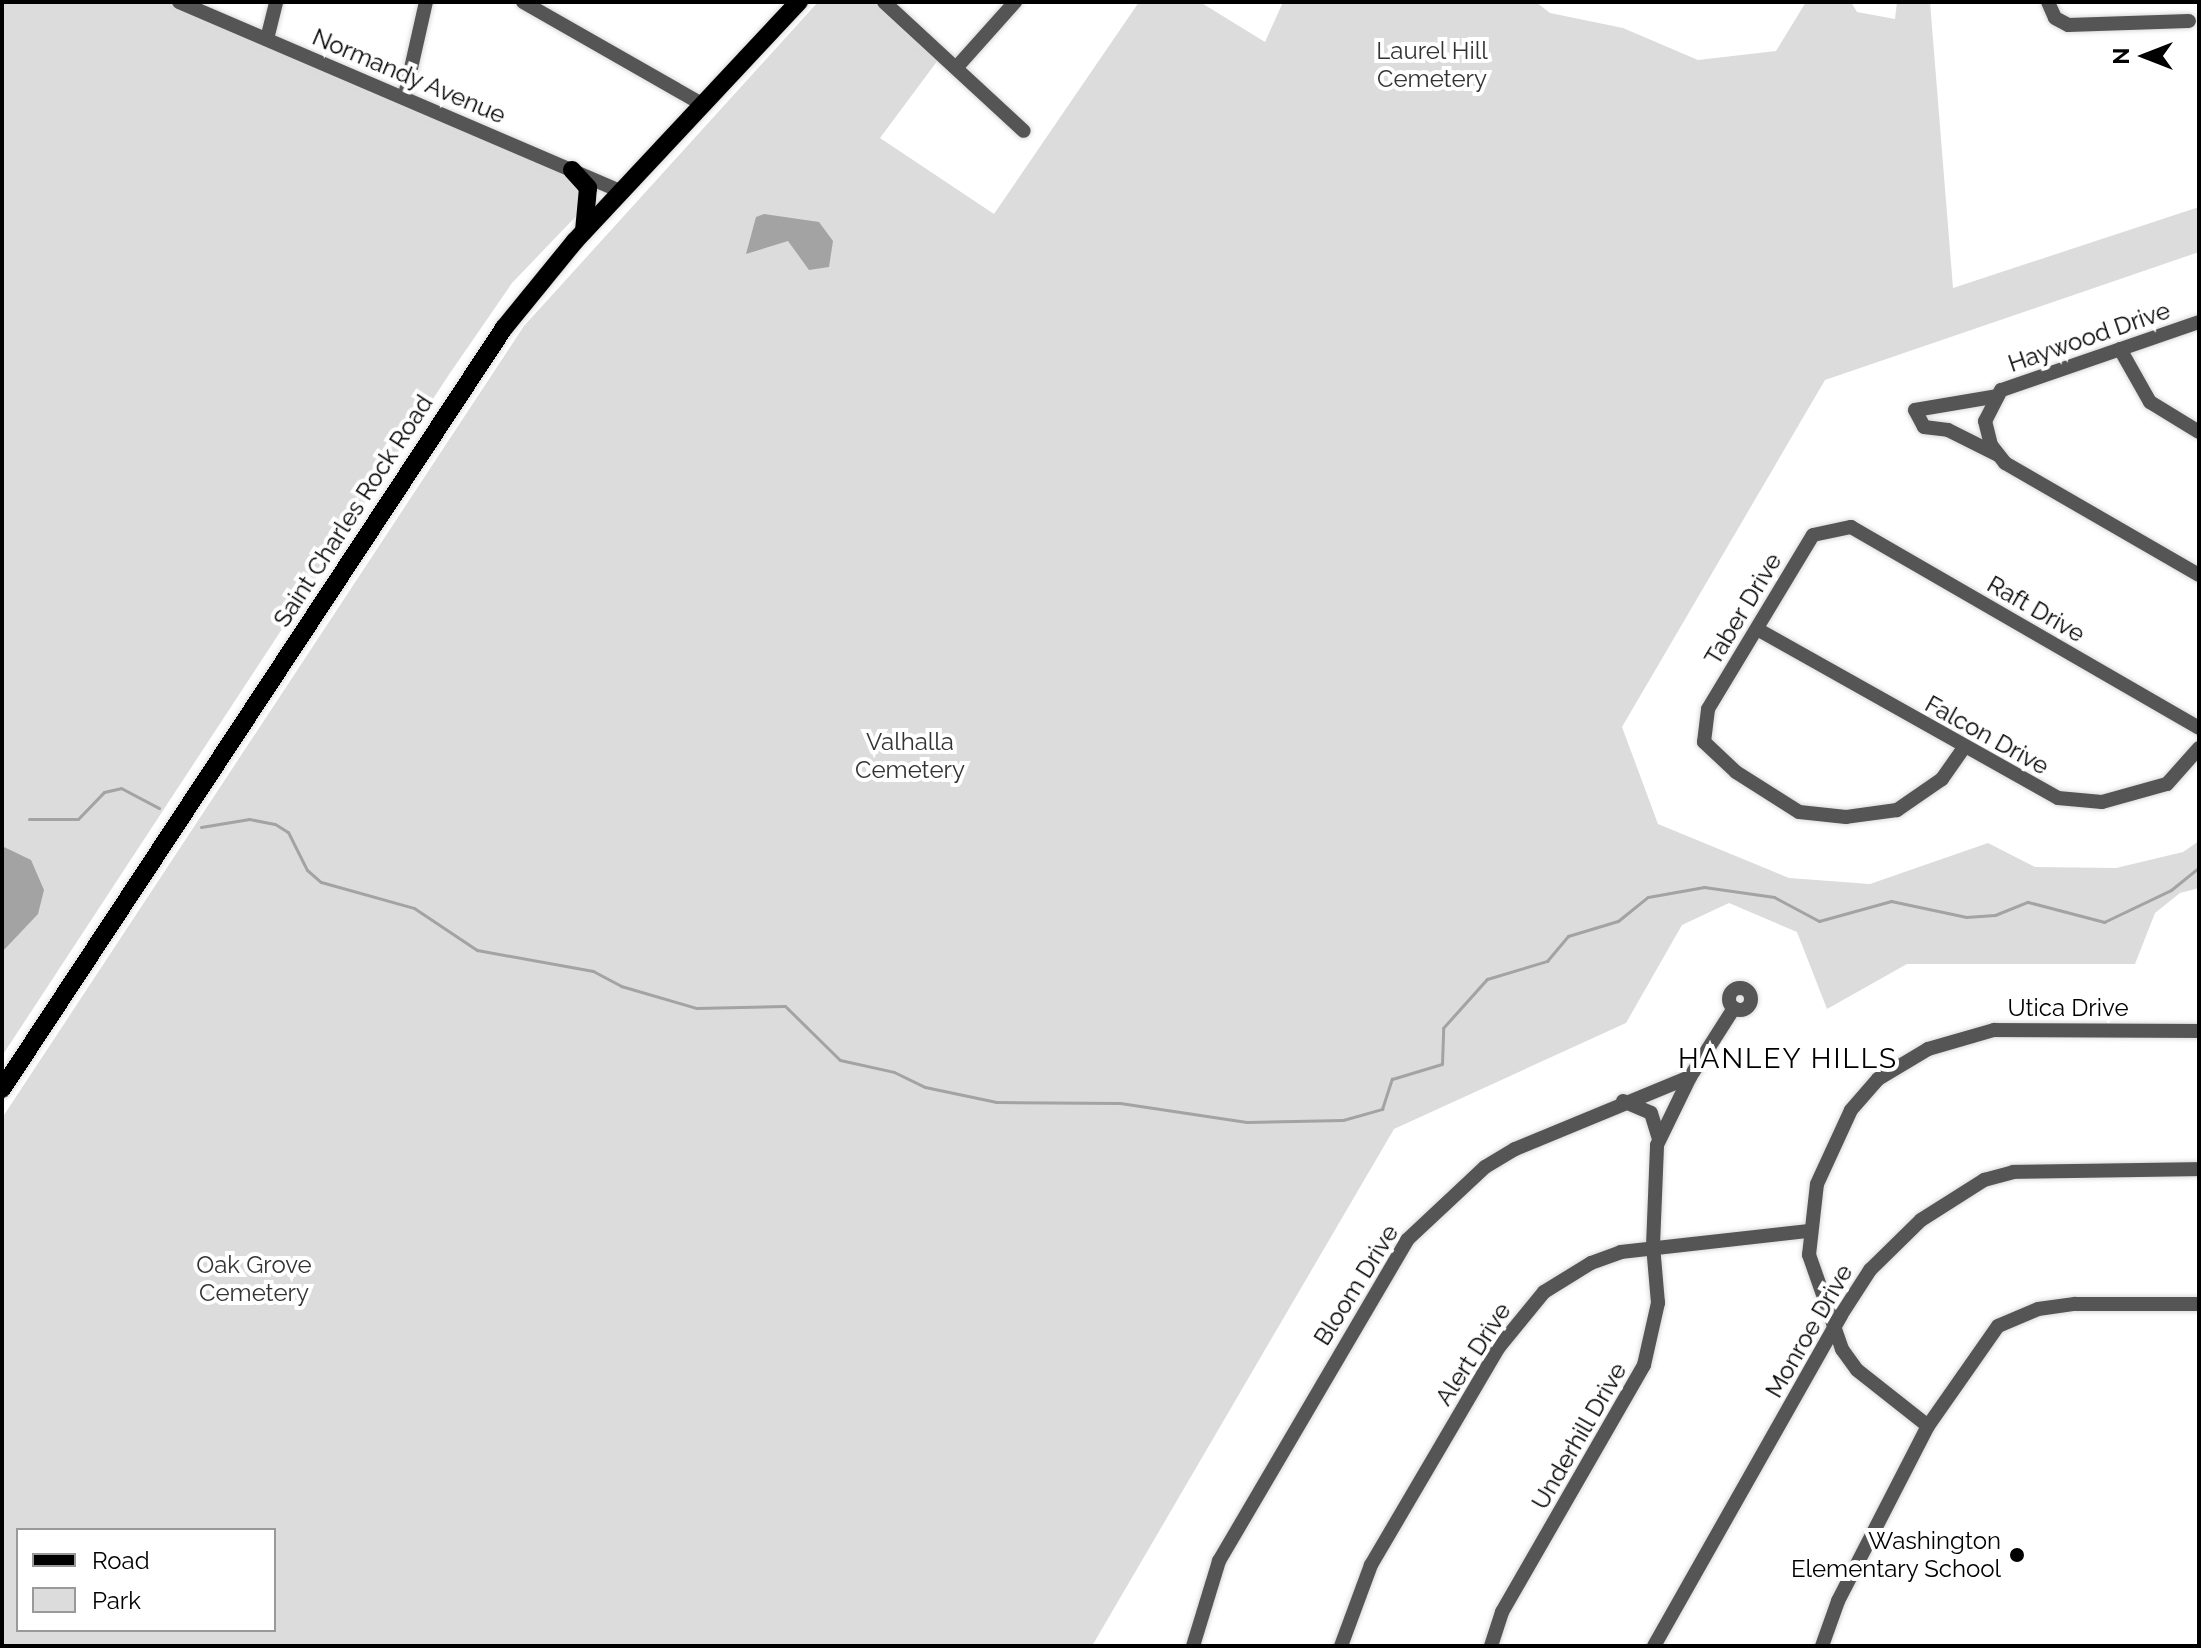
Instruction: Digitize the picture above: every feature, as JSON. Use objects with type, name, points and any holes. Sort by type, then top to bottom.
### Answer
[{"type":"main road","name":"Saint Charles Rock Road","points":[[2,1089],[474,370],[583,233],[795,3]]},
{"type":"main road","points":[[572,170],[589,194],[583,233]]},
{"type":"street","name":"Normandy Avenue","points":[[179,2],[405,95],[622,192]]},
{"type":"street","points":[[267,39],[276,2]]},
{"type":"street","points":[[405,95],[426,2]]},
{"type":"street","points":[[523,2],[702,104]]},
{"type":"street","points":[[884,2],[1024,131]]},
{"type":"street","points":[[956,68],[1015,2]]},
{"type":"street","points":[[2048,2],[2055,18],[2068,25],[2189,21]]},
{"type":"street","name":"Haywood Drive","points":[[1999,456],[1985,421],[2001,390],[2199,322]]},
{"type":"street","points":[[2120,349],[2150,402],[2199,432]]},
{"type":"street","name":"Haywood Drive","points":[[1998,396],[1915,410],[1924,427],[1948,430],[1999,456]]},
{"type":"street","points":[[1999,456],[2199,575]]},
{"type":"street","name":"Taber Drive","points":[[1851,527],[1813,535],[1708,709],[1704,742],[1736,772],[1799,812],[1846,817],[1897,810],[1942,779],[1963,749]]},
{"type":"street","name":"Raft Drive","points":[[1851,527],[2199,728]]},
{"type":"street","name":"Falcon Drive","points":[[1757,629],[1963,749],[2053,796],[2102,802],[2167,784],[2199,748]]},
{"type":"street","name":"Underhill Drive","points":[[1491,1646],[1502,1612],[1644,1365],[1658,1303],[1653,1246],[1659,1139],[1690,1077],[1734,1008]]},
{"type":"street","name":"Utica Drive","points":[[1928,1426],[1857,1370],[1831,1331],[1809,1255],[1809,1231],[1829,1148],[1851,1110],[1878,1079],[1928,1049],[1994,1030],[2196,1031]]},
{"type":"street","points":[[2196,1031],[2199,1047]]},
{"type":"street","name":"Bloom Drive","points":[[1193,1646],[1219,1561],[1407,1240],[1485,1167],[1623,1101],[1690,1077]]},
{"type":"street","points":[[1623,1101],[1651,1113],[1659,1139]]},
{"type":"street","name":"Monroe Drive","points":[[1654,1646],[1831,1331],[1870,1270],[1921,1220],[1984,1180],[2043,1169],[2199,1169]]},
{"type":"street","name":"Alert Drive","points":[[1341,1646],[1361,1584],[1516,1322],[1569,1274],[1653,1246],[1809,1231]]},
{"type":"street","points":[[1822,1646],[1838,1601],[1928,1426],[1998,1326],[2016,1315],[2075,1304],[2199,1304]]},
{"type":"green space","points":[[2,2],[170,2],[572,178],[580,183],[583,209],[512,283],[448,376],[2,1056]]},
{"type":"green space","name":"Valhalla Cemetery","points":[[818,2],[877,2],[938,60],[880,138],[994,214],[1139,2],[1200,2],[1265,42],[1283,2],[1536,2],[1550,13],[1623,28],[1698,60],[1776,51],[1806,2],[1851,2],[1857,12],[1895,19],[1897,2],[1930,2],[1953,288],[2199,207],[2199,252],[1825,380],[1622,727],[1658,824],[1789,878],[1870,884],[1988,843],[2035,867],[2116,868],[2183,852],[2199,841],[2199,888],[2180,893],[2155,913],[2135,964],[1907,964],[1827,1009],[1797,932],[1729,903],[1682,925],[1626,1023],[1394,1129],[1092,1646],[2,1646],[2,1118],[524,326]]},
{"type":"shaded area","points":[[764,214],[819,222],[833,241],[829,267],[809,270],[788,241],[746,254],[756,217]]},
{"type":"shaded area","points":[[2,846],[31,860],[44,890],[38,914],[2,952]]},
{"type":"waterway","points":[[29,819],[78,819],[104,792],[121,788],[159,808]]},
{"type":"waterway","points":[[201,827],[249,819],[275,824],[288,832],[307,870],[321,882],[414,908],[477,950],[593,971],[621,986],[696,1008],[785,1006],[840,1060],[894,1072],[925,1087],[996,1102],[1120,1103],[1247,1122],[1343,1120],[1382,1109],[1392,1079],[1442,1064],[1443,1028],[1487,979],[1547,961],[1568,936],[1618,921],[1648,897],[1704,887],[1774,897],[1819,921],[1891,901],[1966,917],[1995,915],[2028,902],[2104,922],[2171,890],[2199,867]]},
{"type":"place","name":"Washington Elementary School","points":[[2017,1555]]},
{"type":"district","name":"HANLEY HILLS","points":[[1788,1059]]},
{"type":"park label","name":"Laurel Hill Cemetery","points":[[1432,65]]},
{"type":"park label","name":"Oak Grove Cemetery","points":[[254,1279]]}]
